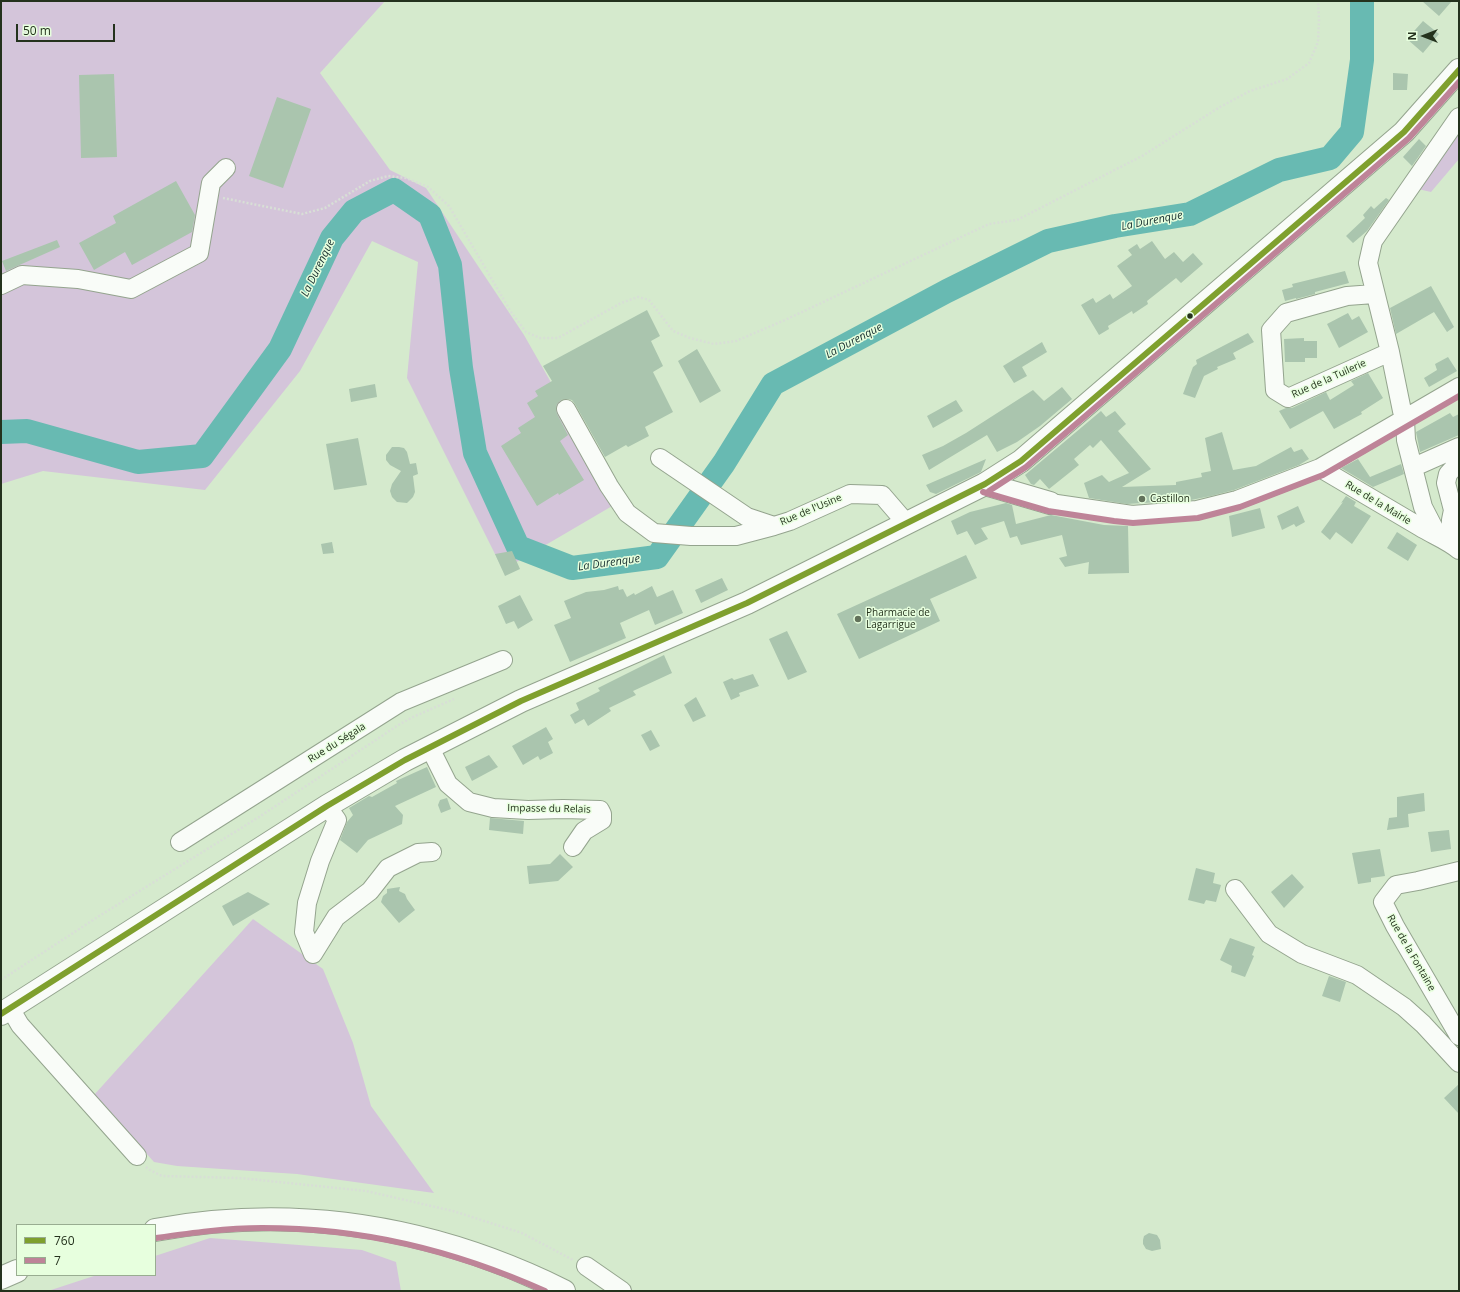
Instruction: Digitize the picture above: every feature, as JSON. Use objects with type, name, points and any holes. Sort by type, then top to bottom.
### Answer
[{"type":"main road","points":[[5,1011],[327,806],[405,760],[521,701],[747,603],[985,484],[1021,461],[1404,132],[1459,70]]},
{"type":"main road","points":[[985,484],[1050,503]]},
{"type":"main road","points":[[156,1230],[207,1223],[283,1219],[371,1228],[444,1244],[488,1257],[564,1291]]},
{"type":"main road","points":[[1,1278],[16,1271]]},
{"type":"street","points":[[1405,420],[1390,352],[1374,294],[1368,262],[1373,241],[1459,117]]},
{"type":"street","points":[[1,285],[22,275],[78,279],[131,289],[199,253],[211,183],[226,168]]},
{"type":"street","name":"Rue de la Tuilerie","points":[[1374,294],[1347,296],[1286,313],[1271,330],[1275,390],[1288,398],[1390,352]]},
{"type":"street","points":[[1050,503],[1132,515],[1196,510],[1237,500],[1320,468],[1405,420],[1459,387]]},
{"type":"street","name":"Rue de l'Usine","points":[[566,409],[609,486],[627,513],[654,533],[691,536],[736,536],[790,521],[850,494],[882,495],[907,524]]},
{"type":"street","name":"Rue de la Mairie","points":[[1405,420],[1406,440],[1423,507],[1449,543]]},
{"type":"street","points":[[1414,467],[1459,447]]},
{"type":"street","name":"Rue de l'Usine","points":[[660,458],[747,517],[774,526]]},
{"type":"street","points":[[1449,543],[1451,520],[1456,509],[1446,484],[1448,474],[1459,462]]},
{"type":"street","name":"Rue de la Mairie","points":[[1320,468],[1449,543]]},
{"type":"street","name":"Rue du Ségala","points":[[180,842],[401,702],[503,660]]},
{"type":"street","name":"Impasse du Relais","points":[[430,748],[448,784],[469,802],[493,808],[521,810],[600,810],[602,820],[584,831],[573,847]]},
{"type":"street","points":[[327,806],[337,820],[320,861],[307,903],[304,932],[313,954],[336,917],[370,891],[388,868],[418,854],[432,852]]},
{"type":"street","name":"Rue de la Fontaine","points":[[1459,871],[1418,881],[1396,884],[1383,902],[1395,926],[1459,1036]]},
{"type":"street","points":[[1235,889],[1269,934],[1302,954],[1357,975],[1404,1007],[1423,1024],[1459,1064]]},
{"type":"street","points":[[5,1011],[20,1025],[137,1156]]},
{"type":"street","points":[[586,1266],[622,1291]]},
{"type":"path","points":[[209,195],[302,214],[325,208],[370,181],[388,176],[406,178],[428,187],[449,206],[511,312],[526,332],[540,338],[558,338],[621,303],[638,297],[649,300],[673,331],[690,338],[714,344],[736,341],[989,224],[1017,220],[1142,156],[1220,107],[1250,91],[1287,79],[1309,63],[1318,42],[1318,1]]},
{"type":"path","points":[[1,980],[96,918],[259,817],[400,724],[412,717],[460,696]]},
{"type":"path","points":[[137,1156],[148,1169],[162,1176],[240,1178],[366,1191],[453,1212],[522,1233],[586,1266]]},
{"type":"shaded area","points":[[1,1],[385,1],[320,73],[390,170],[426,188],[524,335],[619,502],[503,570],[407,378],[418,262],[372,241],[300,371],[205,490],[43,471],[1,484]]},
{"type":"shaded area","points":[[1459,132],[1459,159],[1431,192],[1418,189]]},
{"type":"shaded area","points":[[253,919],[323,969],[353,1043],[371,1106],[434,1193],[297,1174],[177,1166],[154,1162],[94,1095]]},
{"type":"shaded area","points":[[210,1238],[362,1250],[396,1262],[401,1291],[48,1291],[94,1276],[156,1276],[156,1256]]},
{"type":"building","points":[[1422,1],[1452,1],[1439,16]]},
{"type":"building","points":[[1423,21],[1439,34],[1423,53],[1407,39]]},
{"type":"building","points":[[1393,73],[1408,74],[1407,90],[1393,90]]},
{"type":"building","points":[[114,74],[117,157],[81,158],[79,75]]},
{"type":"building","points":[[277,97],[311,109],[283,188],[249,176]]},
{"type":"building","points":[[1419,139],[1426,146],[1412,166],[1403,157]]},
{"type":"building","points":[[176,181],[195,215],[192,232],[132,265],[125,252],[94,270],[79,243],[116,223],[113,216]]},
{"type":"building","points":[[1386,198],[1389,200],[1367,231],[1353,243],[1346,236],[1365,218],[1363,215],[1371,206],[1374,209]]},
{"type":"building","points":[[57,240],[60,247],[6,271],[2,261]]},
{"type":"building","points":[[1152,241],[1165,259],[1174,252],[1183,262],[1193,253],[1203,264],[1181,283],[1176,278],[1147,301],[1148,304],[1133,314],[1132,311],[1108,326],[1109,329],[1099,335],[1081,305],[1093,298],[1096,303],[1110,294],[1113,299],[1132,286],[1117,266],[1132,255],[1128,250],[1137,244],[1140,249]]},
{"type":"building","points":[[1345,271],[1349,283],[1315,292],[1315,294],[1285,301],[1282,290],[1293,287],[1292,284]]},
{"type":"building","points":[[1431,286],[1454,327],[1447,332],[1434,312],[1396,334],[1390,308]]},
{"type":"building","points":[[647,310],[660,336],[651,341],[663,366],[653,372],[673,412],[645,427],[649,436],[628,447],[626,445],[605,457],[572,400],[561,400],[557,404],[557,414],[568,435],[560,441],[584,480],[559,495],[558,493],[537,506],[501,446],[521,433],[518,428],[535,417],[527,403],[538,396],[535,391],[552,381],[543,366]]},
{"type":"building","points":[[1348,313],[1352,320],[1359,316],[1368,332],[1339,348],[1327,324]]},
{"type":"building","points":[[1248,333],[1254,342],[1233,353],[1236,359],[1217,367],[1218,369],[1204,376],[1195,398],[1183,394],[1193,367],[1197,364],[1196,360]]},
{"type":"building","points":[[1304,338],[1304,341],[1317,341],[1317,358],[1305,358],[1305,362],[1285,362],[1284,339]]},
{"type":"building","points":[[1042,342],[1047,352],[1022,367],[1027,376],[1014,383],[1003,366]]},
{"type":"building","points":[[697,349],[721,391],[700,403],[678,361]]},
{"type":"building","points":[[1448,357],[1457,371],[1429,387],[1424,378],[1437,370],[1435,364]]},
{"type":"building","points":[[1368,373],[1383,398],[1361,412],[1362,414],[1334,429],[1323,411],[1290,429],[1279,411],[1286,408],[1292,408],[1326,392],[1330,400],[1354,385],[1351,381]]},
{"type":"building","points":[[375,384],[377,397],[351,402],[349,389]]},
{"type":"building","points":[[1062,387],[1072,399],[1040,426],[1017,442],[997,452],[987,435],[929,470],[922,455],[943,446],[966,433],[1033,390],[1044,401]]},
{"type":"building","points":[[956,400],[963,411],[933,428],[927,416]]},
{"type":"building","points":[[1101,411],[1106,417],[1115,411],[1126,424],[1118,431],[1151,469],[1122,487],[1176,485],[1176,482],[1202,477],[1201,473],[1211,471],[1205,438],[1222,432],[1233,470],[1256,466],[1291,447],[1294,452],[1302,449],[1309,459],[1299,465],[1234,490],[1211,496],[1191,500],[1127,504],[1089,498],[1084,483],[1102,475],[1109,482],[1129,473],[1101,440],[1093,448],[1090,445],[1074,459],[1079,465],[1049,489],[1040,479],[1034,485],[1031,484],[1025,475]]},
{"type":"building","points":[[1450,413],[1453,417],[1459,414],[1459,435],[1420,452],[1416,432]]},
{"type":"building","points":[[358,438],[367,485],[334,490],[326,444]]},
{"type":"building","points":[[392,447],[404,448],[407,452],[410,464],[416,463],[418,474],[413,476],[415,492],[413,497],[407,503],[397,502],[392,497],[390,491],[392,484],[401,471],[390,465],[386,460],[386,455]]},
{"type":"building","points":[[986,459],[981,472],[936,494],[930,492],[926,485]]},
{"type":"building","points":[[1358,459],[1370,477],[1401,464],[1404,474],[1373,487],[1341,468]]},
{"type":"building","points":[[1346,496],[1356,502],[1354,506],[1371,516],[1352,544],[1336,532],[1330,540],[1321,532]]},
{"type":"building","points":[[1006,503],[1012,505],[1016,524],[1051,515],[1104,525],[1128,526],[1129,573],[1088,574],[1089,562],[1065,567],[1059,558],[1067,556],[1062,535],[1021,545],[1017,536],[1010,538],[1004,521],[981,528],[988,539],[975,545],[967,531],[957,535],[951,521],[970,512]]},
{"type":"building","points":[[1298,506],[1305,522],[1296,527],[1294,524],[1282,530],[1277,516]]},
{"type":"building","points":[[1260,508],[1265,528],[1232,537],[1229,516]]},
{"type":"building","points":[[1397,532],[1417,545],[1408,561],[1387,548]]},
{"type":"building","points":[[332,542],[334,553],[323,554],[321,544]]},
{"type":"building","points":[[512,551],[520,569],[505,576],[495,554]]},
{"type":"building","points":[[966,555],[977,578],[930,599],[940,621],[859,659],[837,614]]},
{"type":"building","points":[[722,578],[728,590],[701,603],[695,590]]},
{"type":"building","points":[[618,586],[619,590],[623,589],[627,597],[634,593],[635,595],[652,586],[657,597],[673,590],[683,613],[655,625],[649,610],[620,623],[626,638],[570,662],[554,625],[571,618],[564,601],[586,592],[604,590]]},
{"type":"building","points":[[520,595],[533,620],[518,629],[514,621],[506,624],[498,606]]},
{"type":"building","points":[[787,631],[807,672],[788,680],[769,639]]},
{"type":"building","points":[[664,655],[672,673],[633,691],[636,695],[609,708],[611,711],[588,726],[584,719],[575,724],[570,715],[579,710],[576,703],[600,691],[598,688]]},
{"type":"building","points":[[753,674],[759,686],[739,693],[740,696],[731,700],[723,682],[732,678],[734,680]]},
{"type":"building","points":[[696,697],[706,716],[693,722],[684,705]]},
{"type":"building","points":[[546,727],[553,739],[548,742],[553,753],[540,760],[538,756],[523,765],[512,746]]},
{"type":"building","points":[[651,730],[660,746],[650,751],[641,735]]},
{"type":"building","points":[[489,755],[498,767],[472,781],[465,767]]},
{"type":"building","points":[[427,767],[436,787],[395,806],[403,815],[402,824],[368,840],[357,853],[340,840],[347,822],[353,815],[349,808],[369,796],[372,797],[397,783],[396,781]]},
{"type":"building","points":[[1424,793],[1425,811],[1408,814],[1409,827],[1387,830],[1389,818],[1397,817],[1397,797]]},
{"type":"building","points":[[447,798],[451,809],[441,813],[438,805],[440,800]]},
{"type":"building","points":[[490,818],[524,821],[523,834],[489,830]]},
{"type":"building","points":[[1449,830],[1451,849],[1431,852],[1428,832]]},
{"type":"building","points":[[1380,849],[1385,876],[1371,878],[1371,882],[1358,884],[1352,853]]},
{"type":"building","points":[[560,854],[573,867],[558,881],[529,884],[527,866],[550,864]]},
{"type":"building","points":[[1196,868],[1215,873],[1213,883],[1221,885],[1216,902],[1206,900],[1204,904],[1188,900]]},
{"type":"building","points":[[1292,874],[1304,887],[1284,908],[1271,892]]},
{"type":"building","points":[[400,887],[399,891],[405,894],[415,910],[399,923],[381,902],[383,896],[387,893],[387,889]]},
{"type":"building","points":[[248,892],[270,904],[233,926],[222,906]]},
{"type":"building","points":[[1230,938],[1255,947],[1252,955],[1254,956],[1245,977],[1231,972],[1232,966],[1220,960]]},
{"type":"building","points":[[1329,976],[1346,982],[1340,1002],[1322,996]]},
{"type":"building","points":[[1459,1084],[1459,1114],[1444,1098]]},
{"type":"building","points":[[1149,1233],[1157,1235],[1160,1240],[1161,1249],[1152,1251],[1146,1249],[1143,1244],[1143,1240],[1144,1236]]},
{"type":"waterway","name":"La Durenque","points":[[1,432],[27,431],[138,462],[202,456],[280,349],[332,238],[354,211],[394,190],[430,215],[450,265],[461,368],[475,453],[518,547],[572,568],[657,557],[724,463],[773,384],[947,291],[1048,241],[1115,226],[1190,214],[1279,170],[1330,158],[1352,132],[1362,60],[1362,1]]},
{"type":"transit line","name":"760","points":[[1,1014],[327,806],[405,760],[521,701],[747,603],[985,484],[1021,461],[1404,132],[1459,70]]},
{"type":"transit line","name":"7","points":[[989,491],[1026,467],[1409,138],[1459,82]]},
{"type":"transit line","name":"7","points":[[983,492],[1048,511],[1114,521],[1133,523],[1198,518],[1240,507],[1323,475],[1459,396]]},
{"type":"transit line","name":"7","points":[[156,1238],[209,1231],[249,1228],[299,1229],[336,1232],[372,1237],[442,1253],[476,1264],[545,1291]]},
{"type":"place","name":"Castillon","points":[[1142,499]]},
{"type":"place","name":"Pharmacie de Lagarrigue","points":[[858,619]]}]
